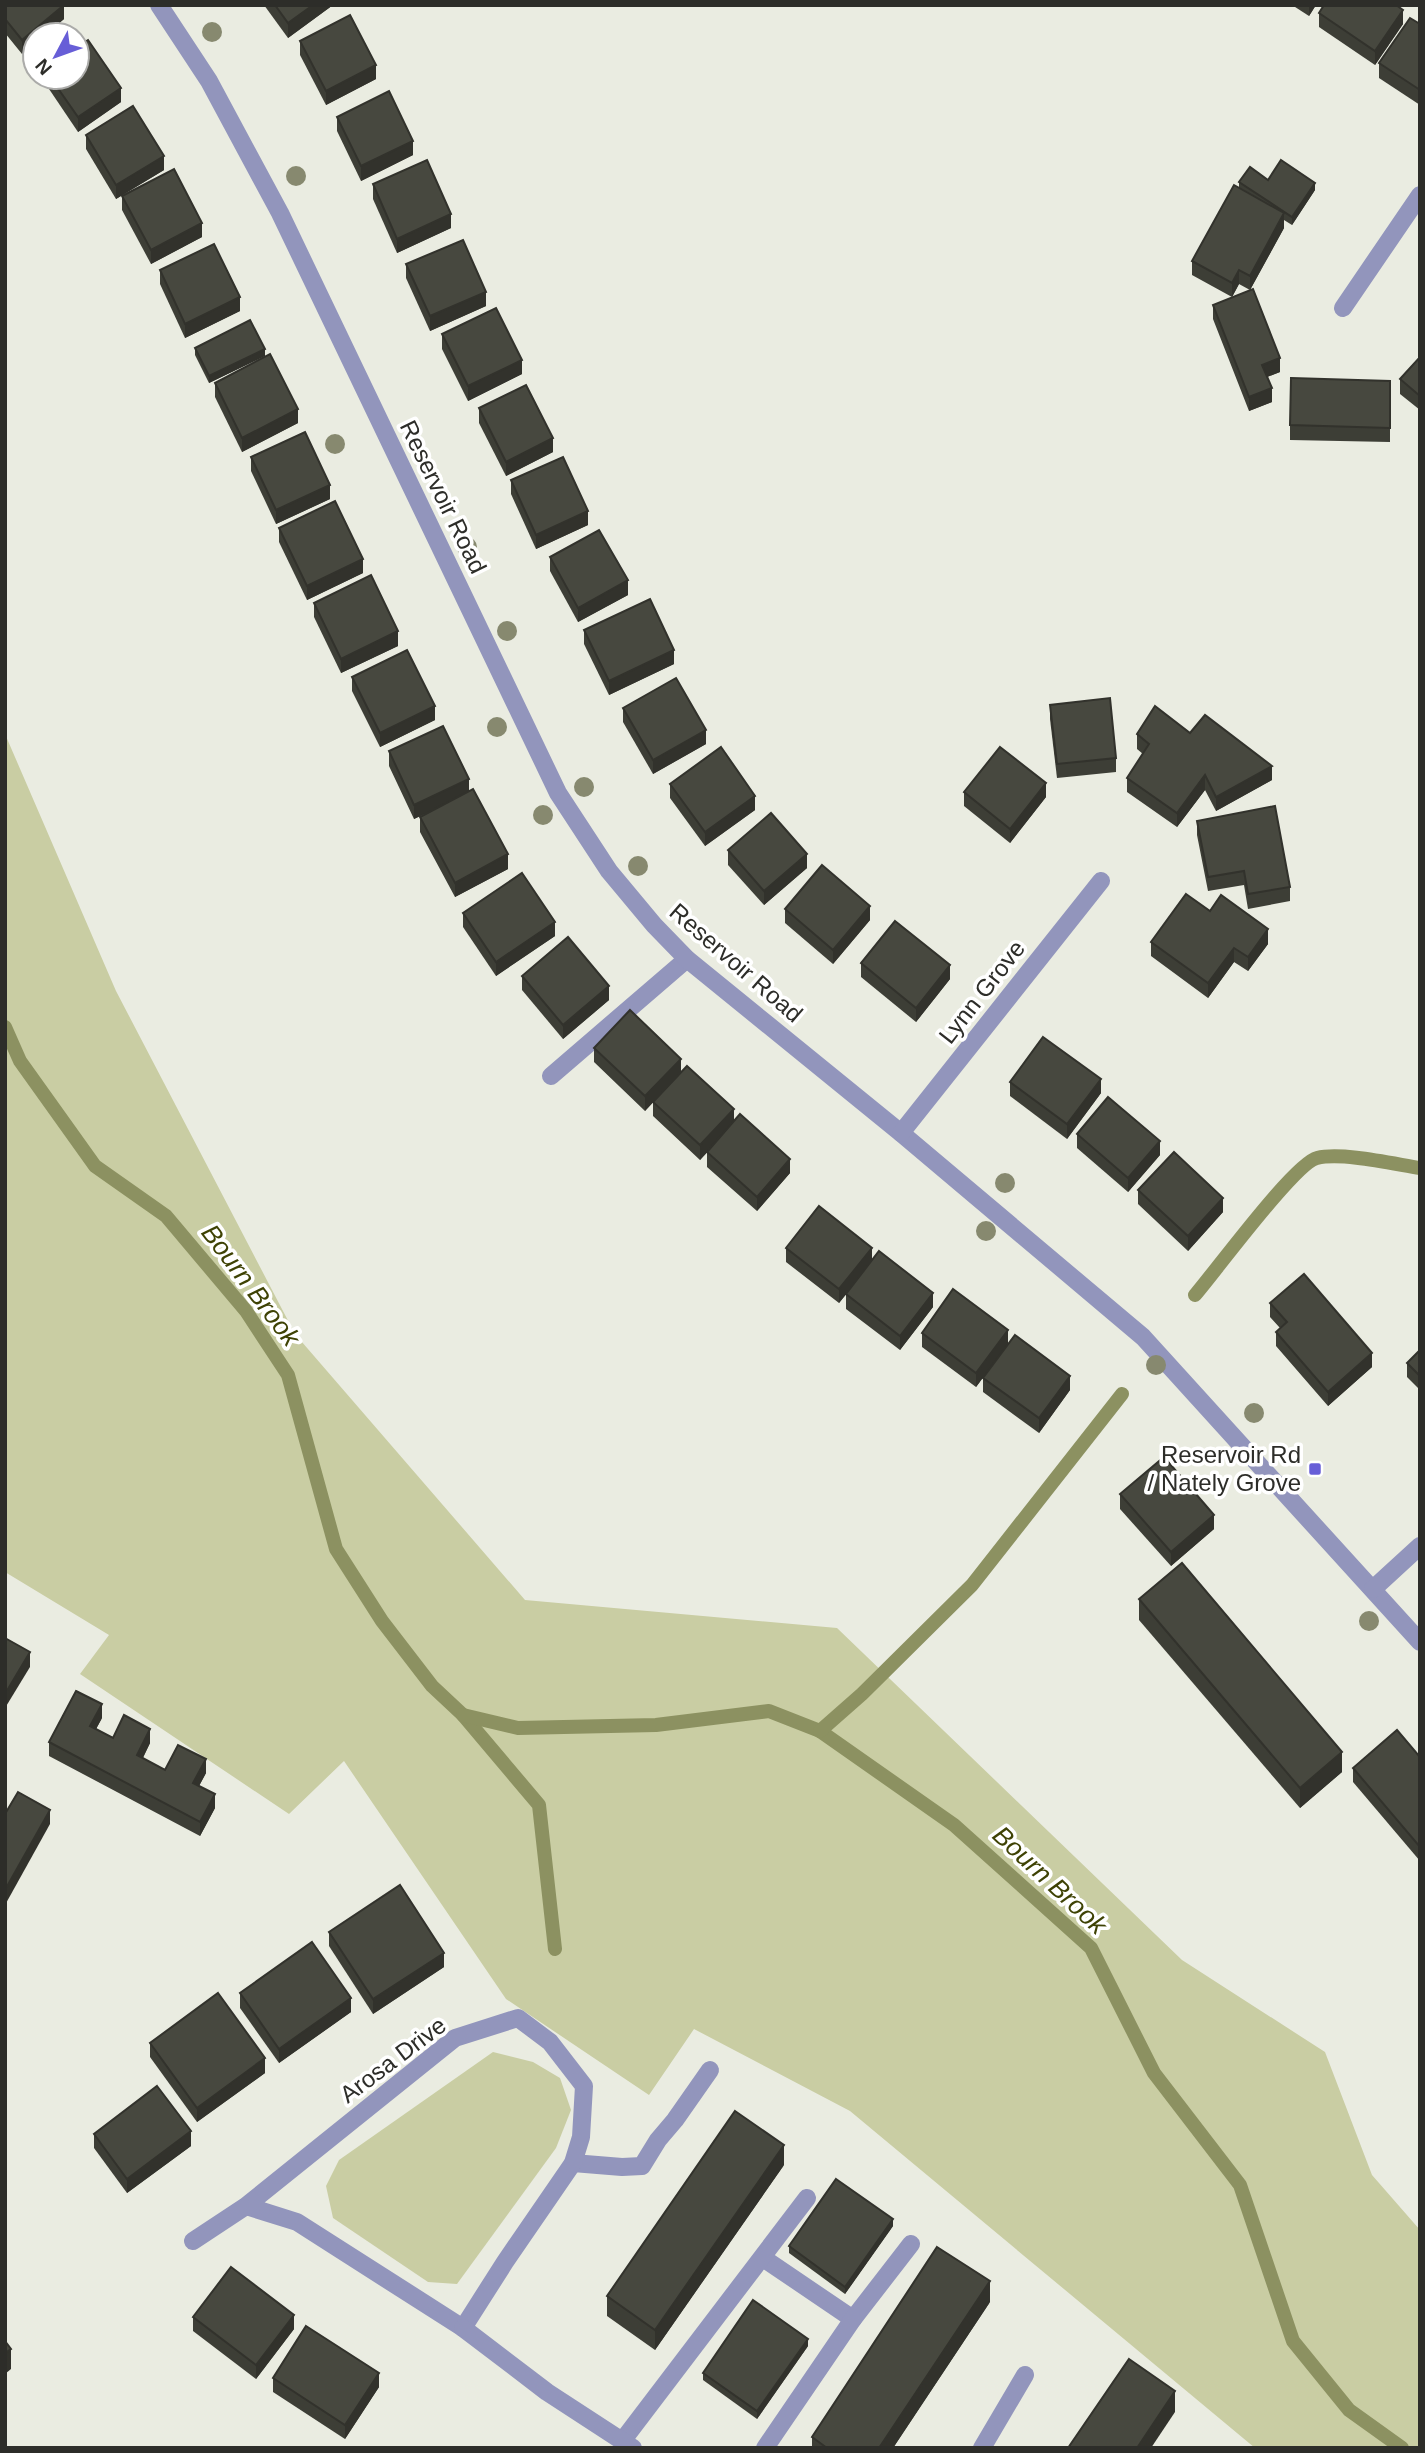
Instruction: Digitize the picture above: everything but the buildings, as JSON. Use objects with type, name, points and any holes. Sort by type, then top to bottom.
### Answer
[{"type":"street","name":"Reservoir Road","points":[[159,5],[209,81],[280,213],[558,793],[609,871],[653,925],[687,959],[901,1133],[1143,1337],[1420,1642]]},
{"type":"street","points":[[1343,308],[1420,195]]},
{"type":"street","name":"Lynn Grove","points":[[901,1133],[1101,881]]},
{"type":"street","points":[[551,1076],[687,959]]},
{"type":"street","points":[[1373,1589],[1420,1546]]},
{"type":"street","name":"Arosa Drive","points":[[192,2241],[246,2206],[455,2038],[518,2018],[550,2042],[584,2086],[581,2137],[573,2163],[463,2328]]},
{"type":"street","points":[[573,2163],[642,2166],[710,2070]]},
{"type":"street","points":[[246,2206],[297,2222],[463,2328],[547,2392],[628,2444],[807,2198]]},
{"type":"street","points":[[765,2448],[853,2319],[911,2244]]},
{"type":"street","points":[[764,2258],[853,2319]]},
{"type":"street","points":[[982,2448],[1026,2375]]},
{"type":"green space","points":[[5,734],[116,991],[295,1334],[525,1600],[837,1628],[1182,1960],[1325,2052],[1372,2175],[1420,2230],[1420,2448],[1255,2448],[850,2111],[694,2029],[649,2095],[506,1999],[344,1761],[289,1814],[80,1674],[109,1635],[5,1572]]},
{"type":"green space","points":[[493,2052],[533,2062],[560,2078],[571,2110],[556,2148],[457,2284],[428,2282],[333,2218],[326,2186],[339,2160]]},
{"type":"waterway","name":"Bourn Brook","points":[[5,1027],[20,1061],[95,1166],[166,1216],[246,1311],[288,1375],[336,1549],[382,1621],[432,1686],[463,1715],[539,1805],[555,1949]]},
{"type":"waterway","points":[[1195,1295],[1274,1197],[1306,1164],[1317,1158],[1354,1157],[1420,1168]]},
{"type":"waterway","points":[[820,1731],[862,1694],[972,1585],[1122,1394]]},
{"type":"waterway","name":"Bourn Brook","points":[[463,1715],[518,1728],[656,1725],[769,1711],[820,1731],[954,1825],[1091,1948],[1154,2073],[1240,2185],[1293,2341],[1349,2410],[1402,2448]]},
{"type":"place","name":"Reservoir Rd / Nately Grove","points":[[1315,1469]]}]
